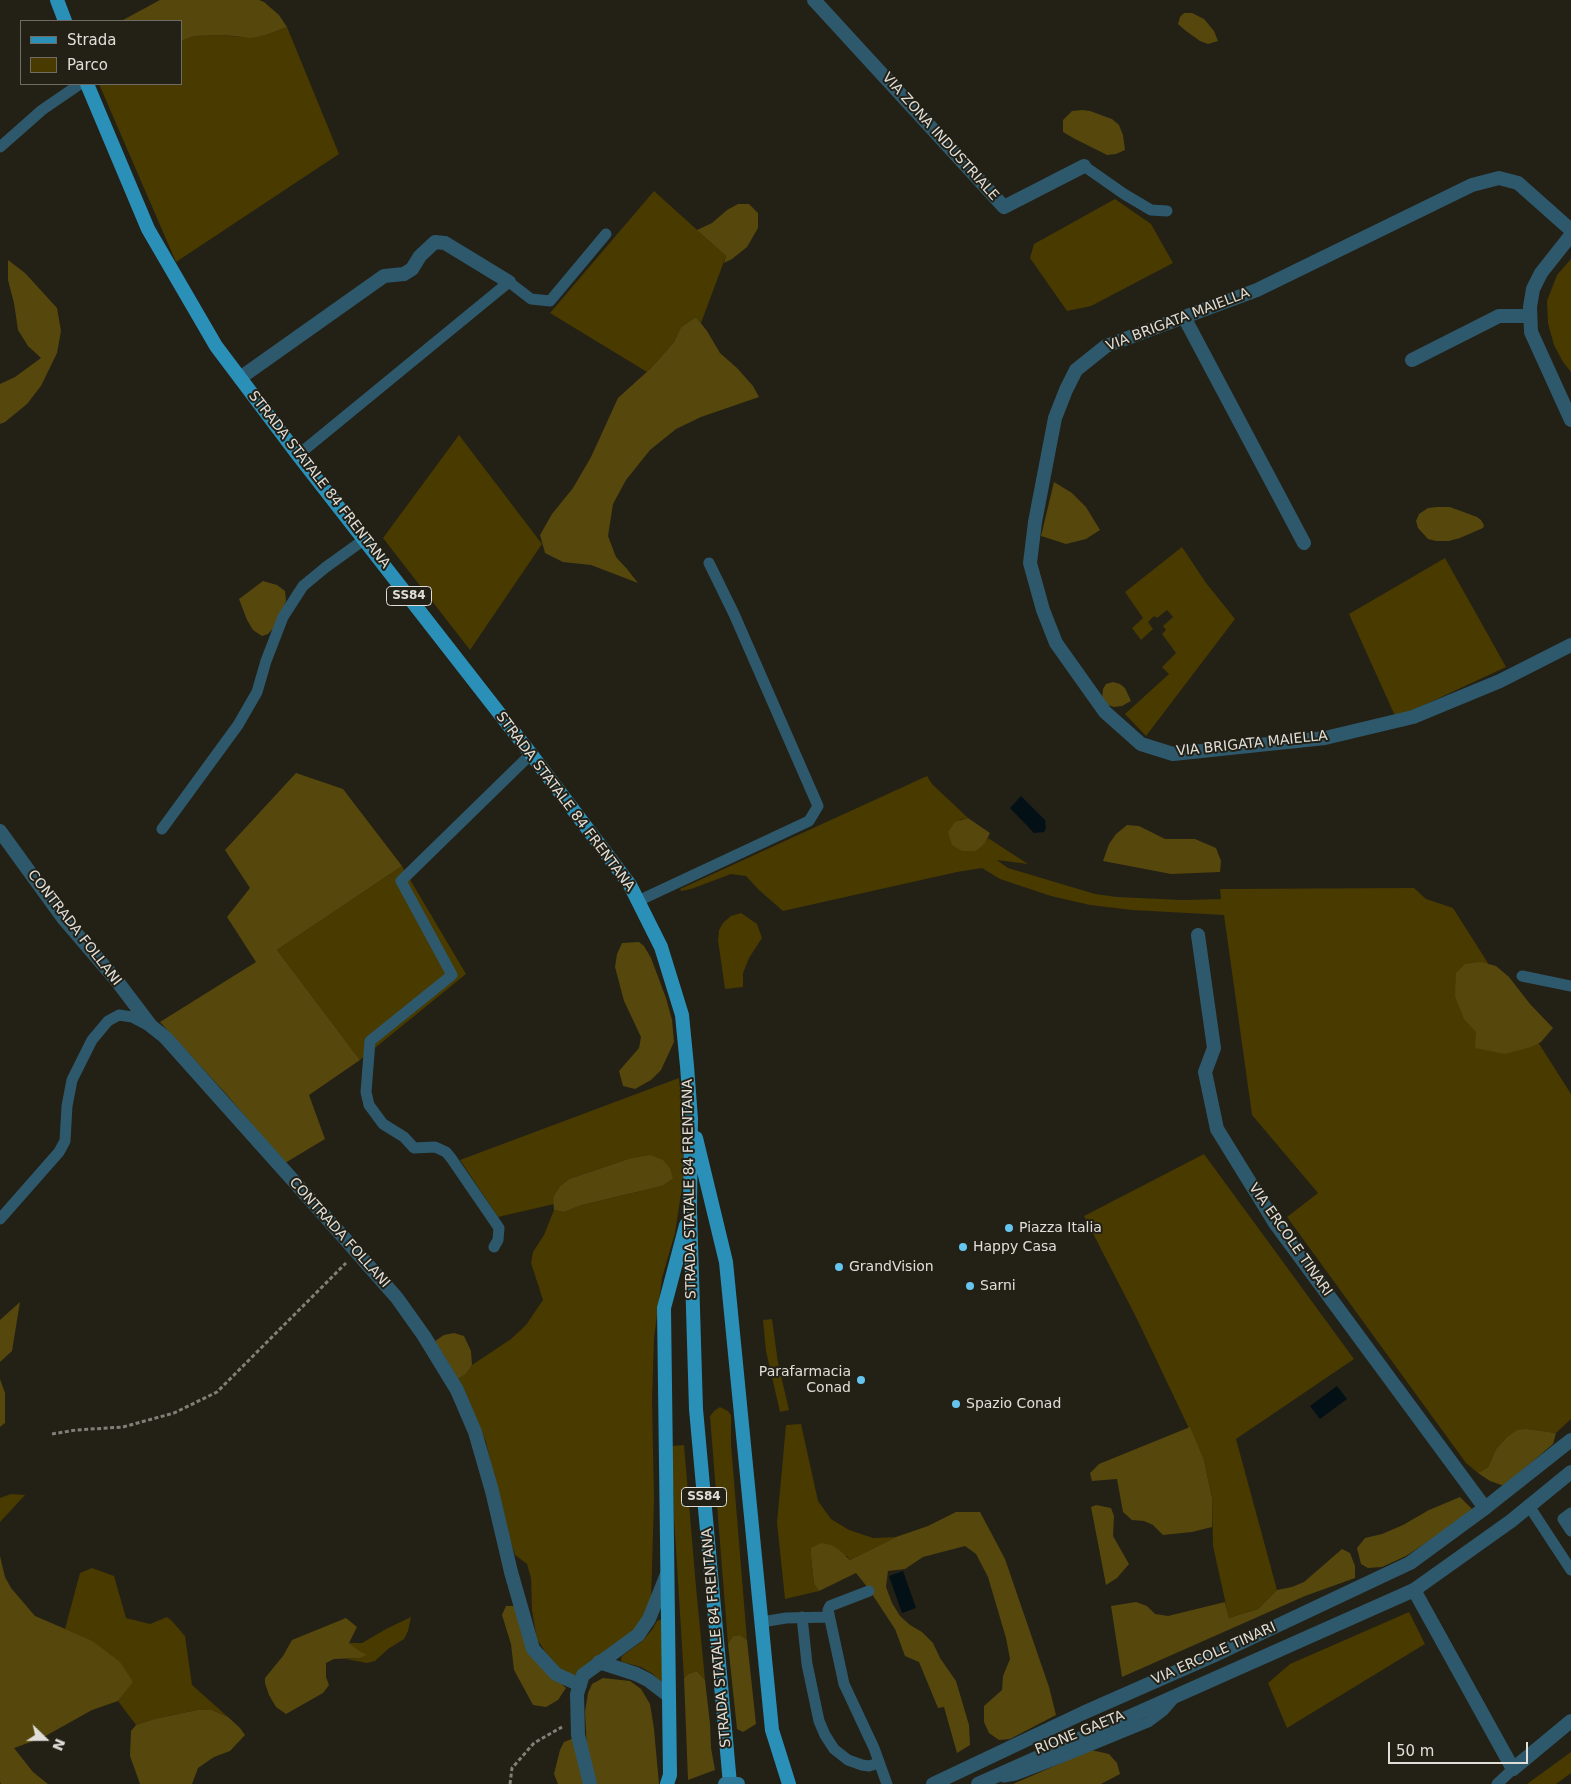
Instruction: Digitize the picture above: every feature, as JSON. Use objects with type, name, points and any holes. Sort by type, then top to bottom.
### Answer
[{"type":"main road","points":[[57,0],[65,20]]},
{"type":"main road","name":"STRADA STATALE 84 FRENTANA","points":[[87,85],[148,229],[216,346],[298,455],[531,754],[630,886],[661,947],[682,1015],[691,1119],[690,1209],[696,1409],[730,1784]]},
{"type":"main road","points":[[691,1119],[726,1262],[772,1730],[789,1784]]},
{"type":"main road","points":[[668,1780],[669,1696],[664,1308],[690,1209]]},
{"type":"main road","points":[[725,1784],[738,1784]]},
{"type":"street","name":"VIA ZONA INDUSTRIALE","points":[[814,0],[1004,207],[1084,166]]},
{"type":"street","name":"VIA BRIGATA MAIELLA","points":[[1571,230],[1518,182],[1499,178],[1472,185],[1257,290],[1106,346],[1076,370],[1055,418],[1031,542],[1030,563],[1043,610],[1056,643],[1105,712],[1141,744],[1173,754],[1334,736],[1413,717],[1500,681],[1571,646]]},
{"type":"street","points":[[1571,235],[1541,273],[1533,289],[1530,307],[1531,332],[1571,420]]},
{"type":"street","points":[[240,378],[384,276],[404,274],[412,269],[420,256],[435,242],[445,243],[509,282]]},
{"type":"street","points":[[1412,360],[1498,316],[1530,316]]},
{"type":"street","points":[[1184,317],[1304,543]]},
{"type":"street","name":"CONTRADA FOLLANI","points":[[0,831],[63,918],[117,981],[151,1026],[165,1037],[398,1298],[419,1328],[457,1390],[475,1432],[533,1649],[556,1674],[580,1685]]},
{"type":"street","name":"VIA ERCOLE TINARI","points":[[1198,935],[1214,1048],[1205,1072],[1217,1130],[1275,1223],[1485,1508]]},
{"type":"street","name":"VIA ERCOLE TINARI","points":[[933,1784],[1410,1563],[1485,1508],[1571,1440]]},
{"type":"street","name":"VIA ERCOLE TINARI","points":[[982,1782],[1414,1590],[1511,1521],[1571,1472]]},
{"type":"street","points":[[590,1784],[578,1735],[577,1694],[582,1675],[638,1635],[654,1608],[667,1573]]},
{"type":"street","points":[[1414,1590],[1513,1769],[1571,1721]]},
{"type":"street","points":[[599,1662],[636,1674],[648,1680],[669,1696]]},
{"type":"lane","points":[[0,147],[42,110],[79,85]]},
{"type":"lane","points":[[1084,166],[1151,210],[1167,211]]},
{"type":"lane","points":[[298,455],[509,282],[531,299],[550,301],[606,234]]},
{"type":"lane","points":[[162,829],[248,709],[257,692],[266,661],[283,617],[303,586],[365,539]]},
{"type":"lane","points":[[638,901],[809,821],[818,806],[710,563]]},
{"type":"lane","points":[[494,1247],[498,1240],[499,1228],[451,1158],[446,1152],[435,1147],[414,1148],[404,1137],[383,1124],[369,1105],[366,1092],[370,1041],[452,975],[401,881],[531,754]]},
{"type":"lane","points":[[1522,976],[1571,986]]},
{"type":"lane","points":[[0,1219],[59,1152],[65,1142],[67,1106],[72,1080],[92,1040],[108,1021],[119,1015],[132,1017],[151,1026]]},
{"type":"lane","points":[[1529,1506],[1571,1570]]},
{"type":"lane","points":[[1571,1513],[1563,1519],[1571,1531]]},
{"type":"lane","points":[[869,1591],[830,1606],[828,1610],[844,1684],[887,1784]]},
{"type":"lane","points":[[802,1617],[807,1664],[819,1721],[825,1735],[834,1749],[848,1760],[862,1766],[879,1763]]},
{"type":"lane","points":[[762,1622],[786,1618],[829,1617]]},
{"type":"lane","points":[[1497,1784],[1513,1769]]},
{"type":"path","points":[[52,1434],[76,1430],[123,1427],[174,1413],[217,1392],[357,1252]]},
{"type":"path","points":[[510,1784],[512,1768],[534,1743],[578,1718]]},
{"type":"green space","points":[[287,27],[339,154],[176,262],[99,85],[182,85],[182,41],[194,36],[223,35],[238,37],[266,35]]},
{"type":"green space","points":[[654,191],[726,256],[701,323],[696,317],[681,327],[674,342],[647,372],[550,313]]},
{"type":"green space","points":[[1115,199],[1151,224],[1173,263],[1091,306],[1067,311],[1030,258],[1034,244]]},
{"type":"green space","points":[[1571,259],[1571,372],[1554,345],[1548,323],[1547,301],[1557,275]]},
{"type":"green space","points":[[459,435],[542,544],[470,650],[383,538]]},
{"type":"green space","points":[[1182,547],[1206,583],[1235,619],[1146,736],[1125,714],[1169,674],[1162,667],[1176,653],[1162,634],[1166,630],[1163,626],[1173,617],[1167,610],[1157,618],[1154,616],[1148,622],[1153,629],[1141,640],[1132,628],[1143,618],[1125,592]]},
{"type":"green space","points":[[1445,558],[1506,667],[1396,718],[1349,614]]},
{"type":"green space","points":[[927,776],[932,784],[968,818],[959,820],[985,843],[988,838],[1028,864],[997,860],[1008,868],[1095,894],[1182,900],[1221,899],[1220,889],[1414,888],[1426,899],[1453,908],[1571,1094],[1571,1419],[1556,1433],[1527,1429],[1506,1438],[1496,1449],[1488,1467],[1478,1473],[1466,1463],[1287,1217],[1318,1193],[1252,1115],[1224,915],[1132,910],[1090,905],[1051,896],[1000,879],[982,868],[783,911],[746,876],[731,874],[691,889],[681,891],[680,889]]},
{"type":"green space","points":[[402,866],[466,974],[360,1060],[277,950]]},
{"type":"green space","points":[[741,913],[757,924],[762,938],[749,958],[743,973],[743,987],[725,989],[718,940],[719,930],[723,923],[731,916]]},
{"type":"green space","points":[[679,1078],[684,1128],[683,1181],[675,1233],[662,1278],[654,1338],[652,1400],[654,1499],[651,1601],[640,1626],[584,1666],[574,1677],[563,1672],[546,1653],[537,1639],[532,1610],[531,1578],[527,1564],[515,1555],[505,1524],[486,1442],[458,1379],[466,1374],[472,1365],[511,1339],[526,1325],[543,1300],[531,1263],[533,1252],[544,1235],[554,1210],[564,1212],[582,1205],[662,1186],[673,1179],[628,1159],[569,1179],[560,1186],[553,1197],[554,1204],[498,1217],[460,1160]]},
{"type":"green space","points":[[1204,1154],[1354,1359],[1236,1439],[1277,1590],[1258,1609],[1229,1618],[1213,1546],[1212,1498],[1204,1460],[1137,1319],[1084,1216]]},
{"type":"green space","points":[[772,1319],[778,1363],[789,1410],[780,1412],[766,1351],[763,1320]]},
{"type":"green space","points":[[720,1407],[731,1415],[731,1444],[747,1640],[740,1635],[733,1636],[728,1644],[710,1416]]},
{"type":"green space","points":[[801,1424],[818,1501],[831,1519],[849,1530],[873,1538],[896,1537],[850,1560],[847,1556],[811,1557],[814,1584],[819,1591],[785,1599],[777,1522],[786,1425]]},
{"type":"green space","points":[[684,1445],[705,1680],[697,1671],[688,1674],[684,1678],[674,1517],[672,1446]]},
{"type":"green space","points":[[11,1494],[25,1495],[0,1522],[0,1498]]},
{"type":"green space","points":[[92,1568],[114,1576],[126,1618],[150,1624],[167,1617],[172,1621],[185,1636],[192,1685],[228,1717],[212,1710],[197,1710],[154,1719],[136,1725],[118,1701],[132,1682],[91,1640],[65,1629],[80,1573]]},
{"type":"green space","points":[[1409,1612],[1425,1644],[1287,1728],[1268,1683],[1290,1664]]},
{"type":"green space","points":[[411,1617],[404,1639],[388,1649],[375,1661],[367,1663],[346,1659],[360,1658],[366,1655],[359,1652],[349,1643],[362,1643]]},
{"type":"green space","points":[[662,1619],[665,1683],[660,1682],[653,1674],[641,1667],[622,1662],[621,1659],[622,1656],[641,1642],[657,1621]]},
{"type":"green space","points":[[1571,1752],[1571,1773],[1556,1784],[1527,1784]]},
{"type":"shaded area","points":[[160,0],[259,0],[279,15],[287,27],[266,35],[251,38],[223,35],[194,36],[182,41],[182,20],[123,20]]},
{"type":"shaded area","points":[[1184,13],[1192,13],[1204,19],[1214,31],[1218,41],[1208,44],[1186,31],[1178,24],[1180,17]]},
{"type":"shaded area","points":[[1083,110],[1112,119],[1119,125],[1123,135],[1125,150],[1107,155],[1063,132],[1063,120],[1072,111]]},
{"type":"shaded area","points":[[738,204],[749,204],[758,213],[758,228],[747,247],[724,263],[726,256],[697,230],[712,223],[727,210]]},
{"type":"shaded area","points":[[8,260],[25,273],[57,308],[61,331],[57,353],[41,386],[27,404],[0,424],[0,384],[15,377],[41,358],[28,346],[18,330],[8,280]]},
{"type":"shaded area","points":[[696,317],[720,353],[753,386],[759,397],[701,417],[676,429],[650,450],[626,480],[613,504],[608,536],[616,557],[638,583],[591,565],[563,562],[545,553],[540,535],[552,514],[573,488],[591,457],[618,398],[650,369],[674,342],[681,327]]},
{"type":"shaded area","points":[[1054,482],[1072,493],[1086,507],[1100,530],[1086,539],[1066,544],[1041,536]]},
{"type":"shaded area","points":[[1450,507],[1477,517],[1484,525],[1483,528],[1449,541],[1428,539],[1418,528],[1416,521],[1419,514],[1428,508]]},
{"type":"shaded area","points":[[263,581],[277,585],[285,591],[286,601],[277,624],[268,634],[262,636],[253,630],[239,599]]},
{"type":"shaded area","points":[[1113,682],[1125,688],[1131,701],[1122,706],[1114,707],[1105,704],[1102,699],[1103,689],[1106,684]]},
{"type":"shaded area","points":[[296,773],[343,789],[402,866],[277,950],[360,1060],[309,1095],[325,1139],[285,1163],[227,1095],[160,1022],[256,962],[227,917],[250,888],[225,850]]},
{"type":"shaded area","points":[[1021,796],[1046,821],[1044,832],[1034,833],[1010,808]]},
{"type":"shaded area","points":[[968,818],[990,833],[985,843],[976,851],[962,851],[952,845],[948,832],[955,822]]},
{"type":"shaded area","points":[[1127,825],[1139,826],[1165,839],[1195,839],[1216,848],[1221,861],[1220,872],[1171,874],[1103,861],[1109,844],[1116,834]]},
{"type":"shaded area","points":[[639,942],[644,946],[651,958],[666,998],[672,1020],[674,1042],[661,1070],[651,1080],[635,1089],[623,1086],[619,1071],[639,1048],[641,1037],[624,1001],[615,967],[617,954],[622,943]]},
{"type":"shaded area","points":[[1481,962],[1496,966],[1509,977],[1530,1004],[1553,1028],[1541,1042],[1531,1047],[1505,1054],[1475,1048],[1476,1032],[1464,1019],[1455,996],[1456,973],[1465,964]]},
{"type":"shaded area","points":[[650,1155],[663,1160],[670,1168],[673,1179],[662,1186],[582,1205],[564,1212],[554,1210],[553,1197],[560,1186],[569,1179],[628,1159]]},
{"type":"shaded area","points":[[20,1302],[12,1351],[0,1362],[0,1320]]},
{"type":"shaded area","points":[[454,1333],[464,1336],[471,1351],[472,1365],[466,1374],[458,1379],[435,1341],[444,1335]]},
{"type":"shaded area","points":[[0,1379],[5,1393],[5,1423],[0,1427]]},
{"type":"shaded area","points":[[1337,1386],[1347,1399],[1320,1419],[1310,1406]]},
{"type":"shaded area","points":[[1190,1427],[1204,1460],[1212,1498],[1212,1527],[1192,1532],[1163,1535],[1153,1525],[1144,1521],[1132,1520],[1123,1512],[1117,1479],[1092,1481],[1090,1473],[1099,1464]]},
{"type":"shaded area","points":[[1527,1429],[1556,1433],[1553,1444],[1504,1486],[1490,1481],[1478,1473],[1488,1467],[1496,1449],[1506,1438],[1517,1430]]},
{"type":"shaded area","points":[[1460,1497],[1474,1511],[1406,1556],[1382,1567],[1368,1568],[1361,1564],[1357,1548],[1365,1538],[1382,1534],[1403,1525],[1429,1510]]},
{"type":"shaded area","points":[[1096,1505],[1111,1508],[1114,1516],[1113,1536],[1129,1564],[1117,1578],[1106,1585],[1091,1507]]},
{"type":"shaded area","points":[[956,1512],[980,1512],[1005,1559],[1049,1687],[1056,1715],[1010,1739],[999,1740],[989,1733],[984,1722],[984,1706],[1002,1690],[1003,1676],[1010,1659],[1006,1638],[988,1577],[976,1554],[965,1546],[923,1557],[905,1569],[888,1571],[886,1587],[892,1603],[900,1616],[922,1632],[933,1643],[940,1658],[956,1681],[969,1725],[970,1745],[957,1753],[944,1707],[938,1708],[919,1662],[905,1656],[895,1629],[868,1588],[856,1573],[819,1591],[814,1584],[811,1557],[811,1548],[821,1543],[838,1549],[850,1560],[896,1537],[928,1526]]},
{"type":"shaded area","points":[[1342,1549],[1350,1553],[1355,1566],[1355,1578],[1305,1596],[1122,1677],[1111,1606],[1136,1602],[1147,1606],[1155,1614],[1168,1616],[1225,1602],[1229,1618],[1258,1609],[1277,1590],[1304,1582]]},
{"type":"shaded area","points":[[0,1556],[5,1577],[11,1588],[35,1616],[91,1640],[120,1662],[133,1682],[118,1701],[92,1710],[42,1738],[14,1748],[33,1772],[48,1784],[1,1784],[0,1782]]},
{"type":"shaded area","points":[[903,1571],[916,1608],[902,1613],[889,1576]]},
{"type":"shaded area","points":[[506,1606],[516,1606],[554,1677],[566,1688],[558,1700],[546,1707],[533,1705],[514,1670],[511,1644],[502,1615]]},
{"type":"shaded area","points":[[346,1618],[357,1627],[349,1643],[367,1655],[360,1658],[334,1659],[326,1663],[326,1677],[329,1685],[323,1693],[286,1714],[276,1707],[269,1695],[265,1678],[283,1656],[292,1640]]},
{"type":"shaded area","points":[[740,1635],[747,1640],[756,1724],[743,1732],[737,1729],[728,1644],[733,1636]]},
{"type":"shaded area","points":[[697,1671],[705,1680],[711,1748],[715,1770],[688,1780],[684,1678],[688,1674]]},
{"type":"shaded area","points":[[603,1678],[630,1681],[641,1689],[650,1704],[659,1784],[597,1784],[587,1750],[585,1712],[588,1693],[592,1684]]},
{"type":"shaded area","points":[[197,1710],[212,1710],[228,1717],[245,1735],[230,1751],[214,1757],[198,1768],[192,1784],[140,1784],[130,1756],[131,1731],[136,1725],[154,1719]]},
{"type":"shaded area","points":[[574,1738],[585,1784],[558,1784],[554,1774],[560,1750],[564,1742]]},
{"type":"shaded area","points":[[1091,1750],[1109,1754],[1117,1763],[1120,1774],[1101,1784],[1013,1784]]},
{"type":"place","name":"Piazza Italia","points":[[1009,1228]]},
{"type":"place","name":"Happy Casa","points":[[963,1247]]},
{"type":"place","name":"GrandVision","points":[[839,1267]]},
{"type":"place","name":"Sarni","points":[[970,1286]]},
{"type":"place","name":"Parafarmacia Conad","points":[[861,1380]]},
{"type":"place","name":"Spazio Conad","points":[[956,1404]]}]
